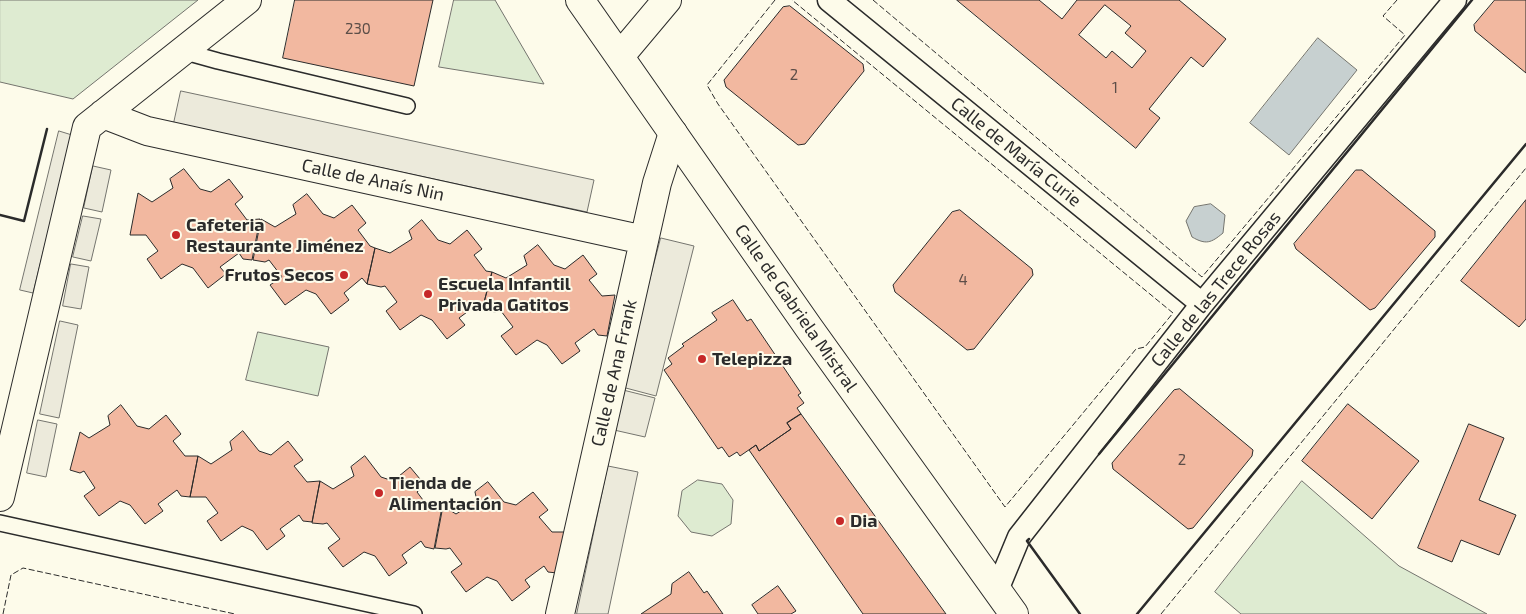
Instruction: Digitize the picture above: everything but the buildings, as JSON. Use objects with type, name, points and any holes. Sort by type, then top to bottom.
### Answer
[{"type":"street","points":[[0,497],[87,127],[248,0]]},
{"type":"street","name":"Calle de Gabriela Mistral","points":[[580,0],[672,133],[1014,614]]},
{"type":"street","points":[[620,56],[667,0]]},
{"type":"street","name":"Calle de María Curie","points":[[829,0],[1202,304]]},
{"type":"street","name":"Calle de las Trece Rosas","points":[[997,590],[1019,537],[1202,304],[1455,0]]},
{"type":"street","name":"Calle de Anaís Nin","points":[[103,114],[146,131],[644,240]]},
{"type":"street","name":"Calle de Ana Frank","points":[[560,614],[657,183],[672,133]]},
{"type":"lane","points":[[182,51],[407,106]]},
{"type":"lane","points":[[0,523],[414,614]]},
{"type":"green space","points":[[0,0],[198,0],[73,99],[0,82]]},
{"type":"green space","points":[[454,0],[495,0],[544,84],[439,67]]},
{"type":"green space","points":[[258,332],[329,347],[318,396],[246,380]]},
{"type":"green space","points":[[698,480],[722,484],[733,500],[731,524],[712,536],[691,532],[678,516],[682,491]]},
{"type":"green space","points":[[1302,481],[1399,566],[1487,614],[1241,614],[1215,592]]},
{"type":"shaded area","points":[[1318,38],[1357,70],[1289,155],[1250,123]]},
{"type":"shaded area","points":[[181,91],[594,180],[587,212],[174,123]]},
{"type":"shaded area","points":[[59,131],[72,135],[33,293],[20,290]]},
{"type":"shaded area","points":[[93,166],[111,170],[102,212],[84,208]]},
{"type":"shaded area","points":[[1211,204],[1225,215],[1223,233],[1212,241],[1205,242],[1192,237],[1186,221],[1194,207]]},
{"type":"shaded area","points":[[83,216],[101,219],[91,261],[73,257]]},
{"type":"shaded area","points":[[661,238],[694,246],[656,396],[622,387]]},
{"type":"shaded area","points":[[71,264],[89,267],[81,309],[63,306]]},
{"type":"shaded area","points":[[60,321],[78,325],[59,418],[40,414]]},
{"type":"shaded area","points":[[623,390],[655,398],[645,437],[614,430]]},
{"type":"shaded area","points":[[38,420],[57,424],[46,477],[27,473]]},
{"type":"shaded area","points":[[608,466],[638,472],[608,614],[577,614]]},
{"type":"fence","points":[[775,0],[707,85],[718,104],[1005,507],[1136,349],[1145,347],[1173,313],[792,0]]},
{"type":"fence","points":[[873,0],[1202,277],[1405,35],[1383,16],[1397,0]]},
{"type":"fence","points":[[1161,614],[1526,168]]},
{"type":"fence","points":[[3,614],[11,575],[23,568],[235,614]]},
{"type":"wall","points":[[1099,454],[1472,0]]},
{"type":"wall","points":[[0,215],[24,221],[47,129]]},
{"type":"wall","points":[[1137,614],[1526,144]]},
{"type":"wall","points":[[1029,539],[1027,541],[1080,614]]},
{"type":"place","name":"Cafeteria Restaurante Jiménez","points":[[176,235]]},
{"type":"place","name":"Frutos Secos","points":[[344,275]]},
{"type":"place","name":"Escuela Infantil Privada Gatitos","points":[[428,294]]},
{"type":"place","name":"Telepizza","points":[[702,359]]},
{"type":"place","name":"Tienda de Alimentación","points":[[379,493]]},
{"type":"place","name":"Dia","points":[[840,521]]}]
